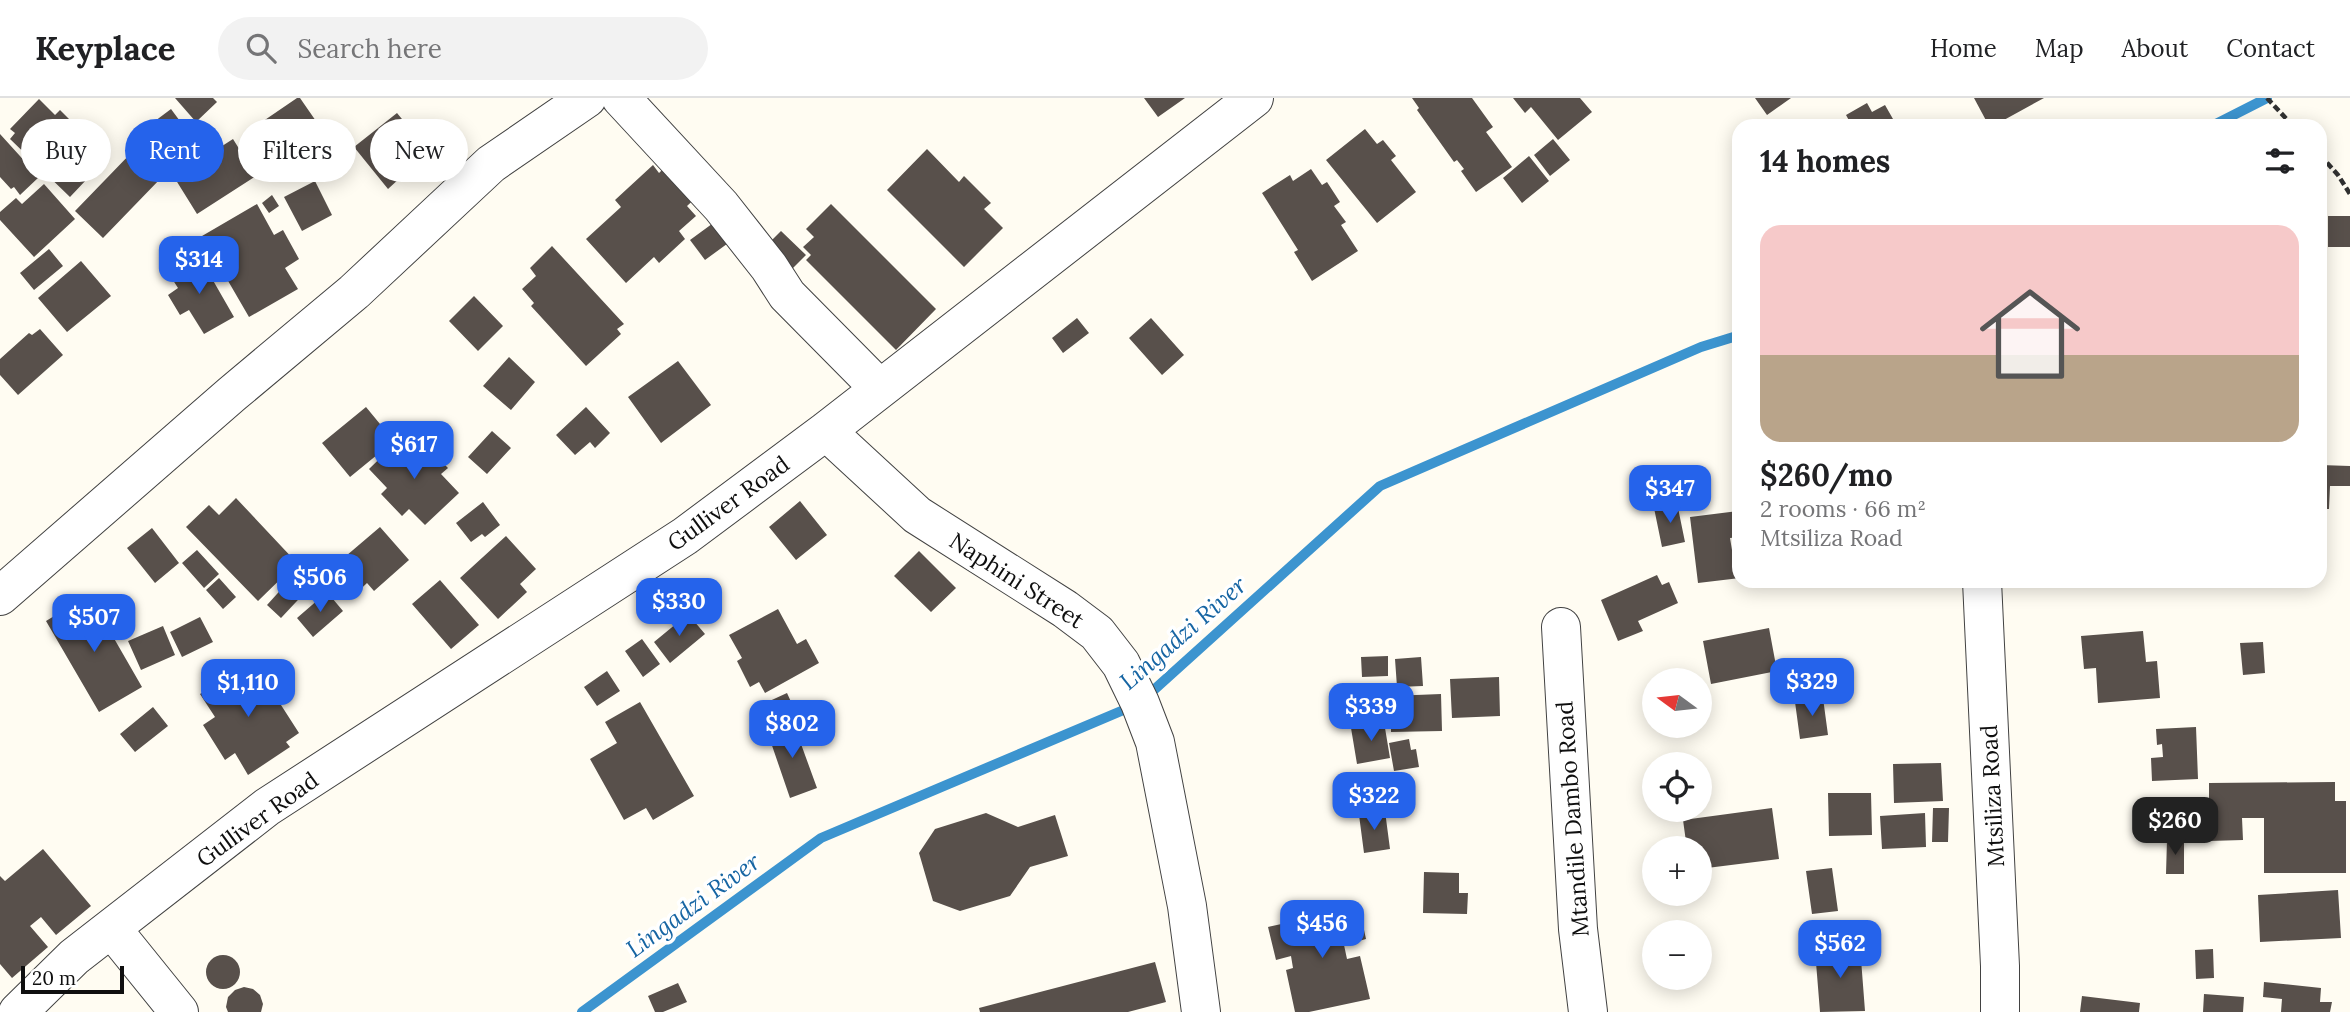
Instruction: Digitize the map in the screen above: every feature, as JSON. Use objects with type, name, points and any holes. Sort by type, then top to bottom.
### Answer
[{"type":"street","points":[[0,596],[232,394],[355,292],[491,164],[587,98]]},
{"type":"street","points":[[621,98],[721,206],[769,267],[787,295],[880,389]]},
{"type":"street","name":"Gulliver Road","points":[[18,1012],[74,957],[267,807],[685,536],[826,431],[1254,98]]},
{"type":"street","name":"Naphini Street","points":[[826,431],[917,515],[1065,609],[1097,634],[1121,664],[1155,742],[1187,906],[1201,1012]]},
{"type":"street","name":"Mtsiliza Road","points":[[1982,588],[2000,1012]]},
{"type":"street","name":"Mtandile Dambo Road","points":[[1560,626],[1578,929],[1588,1012]]},
{"type":"street","points":[[111,929],[179,1012]]},
{"type":"path","points":[[2267,98],[2286,119]]},
{"type":"path","points":[[2327,162],[2350,194]]},
{"type":"building","points":[[175,98],[213,98],[217,102],[199,119],[193,119]]},
{"type":"building","points":[[300,98],[315,119],[266,119]]},
{"type":"building","points":[[1144,98],[1185,98],[1158,117]]},
{"type":"building","points":[[1412,98],[1472,98],[1493,127],[1486,132],[1512,167],[1476,192],[1461,171],[1464,169],[1457,160],[1454,162],[1417,110],[1419,108]]},
{"type":"building","points":[[1513,98],[1580,98],[1592,112],[1558,140],[1531,107],[1525,113]]},
{"type":"building","points":[[1755,98],[1791,98],[1767,115]]},
{"type":"building","points":[[1974,98],[2044,98],[2006,119],[1985,119]]},
{"type":"building","points":[[39,99],[55,115],[60,110],[69,119],[21,119],[21,150],[10,139],[15,133],[10,129]]},
{"type":"building","points":[[1867,103],[1872,112],[1885,105],[1893,119],[1848,119],[1846,115]]},
{"type":"building","points":[[171,109],[178,119],[158,119]]},
{"type":"building","points":[[397,113],[402,119],[389,119]]},
{"type":"building","points":[[1365,129],[1377,144],[1383,140],[1396,156],[1391,160],[1416,192],[1377,223],[1326,160]]},
{"type":"building","points":[[0,134],[21,157],[21,182],[34,182],[20,195],[0,177]]},
{"type":"building","points":[[370,134],[370,167],[356,149],[356,145]]},
{"type":"building","points":[[233,139],[238,147],[238,182],[247,182],[197,214],[177,182],[224,182],[224,145]]},
{"type":"building","points":[[1553,139],[1570,160],[1550,176],[1534,155]]},
{"type":"building","points":[[927,149],[959,182],[964,176],[991,203],[984,209],[1003,228],[964,267],[887,190]]},
{"type":"building","points":[[1529,156],[1549,181],[1522,203],[1503,178]]},
{"type":"building","points":[[125,159],[125,182],[157,182],[103,238],[75,211],[103,182],[111,182],[111,174]]},
{"type":"building","points":[[670,162],[700,194],[687,206],[696,216],[679,231],[685,239],[659,263],[654,257],[626,283],[586,239],[621,207],[615,200],[653,165],[659,173]]},
{"type":"building","points":[[1311,169],[1322,185],[1327,182],[1340,202],[1334,206],[1346,222],[1341,225],[1358,251],[1312,281],[1294,252],[1298,250],[1262,193],[1290,175],[1293,181]]},
{"type":"building","points":[[54,182],[84,182],[70,197]]},
{"type":"building","points":[[316,182],[332,215],[302,231],[284,197]]},
{"type":"building","points":[[382,182],[396,182],[388,189]]},
{"type":"building","points":[[44,184],[75,219],[34,257],[0,220],[0,212],[16,198],[22,204]]},
{"type":"building","points":[[272,195],[279,206],[269,213],[262,203]]},
{"type":"building","points":[[257,204],[274,235],[283,230],[299,259],[285,268],[298,289],[249,317],[202,236]]},
{"type":"building","points":[[831,204],[936,309],[896,350],[806,260],[811,255],[803,247],[814,237],[806,229]]},
{"type":"building","points":[[2328,216],[2350,216],[2350,247],[2328,247]]},
{"type":"building","points":[[716,221],[731,241],[705,260],[690,240]]},
{"type":"building","points":[[781,231],[806,255],[788,273],[763,249]]},
{"type":"building","points":[[552,246],[624,324],[617,329],[621,334],[586,366],[531,306],[534,303],[522,289],[536,276],[530,268]]},
{"type":"building","points":[[49,249],[63,266],[34,290],[20,273]]},
{"type":"building","points":[[199,256],[234,317],[204,334],[189,310],[180,315],[168,295],[178,288],[169,274]]},
{"type":"building","points":[[81,261],[111,296],[67,332],[38,298]]},
{"type":"building","points":[[474,296],[503,326],[478,351],[449,321]]},
{"type":"building","points":[[1077,318],[1089,333],[1063,353],[1052,338]]},
{"type":"building","points":[[1151,318],[1184,355],[1162,375],[1129,338]]},
{"type":"building","points":[[40,329],[63,355],[18,395],[0,375],[0,359],[29,333],[32,335]]},
{"type":"building","points":[[509,357],[535,382],[511,410],[483,386]]},
{"type":"building","points":[[678,361],[711,405],[661,443],[628,397]]},
{"type":"building","points":[[366,407],[394,441],[350,477],[322,443]]},
{"type":"building","points":[[586,407],[610,433],[595,448],[590,442],[575,455],[556,435]]},
{"type":"building","points":[[492,431],[511,448],[487,474],[468,457]]},
{"type":"building","points":[[403,436],[422,457],[430,450],[448,468],[441,474],[459,493],[425,525],[409,509],[402,516],[381,494],[387,488],[369,469]]},
{"type":"building","points":[[2327,465],[2350,466],[2350,486],[2330,486],[2329,509]]},
{"type":"building","points":[[236,498],[297,563],[258,601],[186,527],[209,505],[219,515]]},
{"type":"building","points":[[800,501],[827,535],[796,560],[769,527]]},
{"type":"building","points":[[483,502],[500,525],[485,537],[482,534],[471,542],[456,523]]},
{"type":"building","points":[[1677,503],[1685,542],[1662,547],[1654,508]]},
{"type":"building","points":[[1732,512],[1732,579],[1698,583],[1690,517]]},
{"type":"building","points":[[380,527],[409,560],[374,591],[367,583],[349,600],[326,573]]},
{"type":"building","points":[[152,528],[179,563],[155,583],[127,548]]},
{"type":"building","points":[[506,536],[536,569],[520,584],[527,592],[498,619],[460,578]]},
{"type":"building","points":[[197,550],[219,574],[204,588],[182,563]]},
{"type":"building","points":[[919,551],[956,588],[931,612],[894,576]]},
{"type":"building","points":[[296,573],[311,586],[281,618],[267,605]]},
{"type":"building","points":[[1657,575],[1662,585],[1669,582],[1678,603],[1638,621],[1643,631],[1618,641],[1601,600]]},
{"type":"building","points":[[219,578],[236,597],[223,609],[206,590]]},
{"type":"building","points":[[440,580],[479,625],[451,649],[412,604]]},
{"type":"building","points":[[327,592],[343,611],[313,637],[297,618]]},
{"type":"building","points":[[89,595],[142,687],[99,712],[46,621]]},
{"type":"building","points":[[778,609],[797,644],[806,639],[819,663],[765,693],[759,682],[750,687],[737,661],[742,658],[729,635]]},
{"type":"building","points":[[688,614],[705,634],[670,663],[654,642]]},
{"type":"building","points":[[200,617],[213,642],[182,657],[170,632]]},
{"type":"building","points":[[163,626],[175,655],[141,670],[128,641]]},
{"type":"building","points":[[1769,628],[1777,671],[1712,684],[1712,668],[1708,668],[1703,641]]},
{"type":"building","points":[[2143,631],[2146,662],[2157,661],[2160,698],[2098,703],[2096,668],[2084,669],[2081,636]]},
{"type":"building","points":[[642,639],[660,664],[643,677],[625,651]]},
{"type":"building","points":[[2263,642],[2265,673],[2243,675],[2240,643]]},
{"type":"building","points":[[1388,656],[1388,676],[1362,677],[1361,657]]},
{"type":"building","points":[[1421,657],[1423,686],[1397,687],[1395,659]]},
{"type":"building","points":[[252,660],[299,733],[286,742],[290,747],[248,775],[235,753],[225,760],[203,725],[215,717],[200,694]]},
{"type":"building","points":[[607,671],[620,691],[597,706],[584,687]]},
{"type":"building","points":[[1499,677],[1500,716],[1452,718],[1450,679]]},
{"type":"building","points":[[787,693],[797,715],[769,728],[759,706]]},
{"type":"building","points":[[1441,694],[1442,731],[1391,732],[1391,696]]},
{"type":"building","points":[[1823,698],[1828,735],[1800,739],[1795,702]]},
{"type":"building","points":[[640,702],[694,796],[653,820],[646,808],[624,820],[590,759],[617,743],[605,722]]},
{"type":"building","points":[[153,707],[168,726],[135,752],[120,734]]},
{"type":"building","points":[[793,722],[817,788],[790,798],[767,731]]},
{"type":"building","points":[[1384,722],[1390,758],[1357,764],[1351,728]]},
{"type":"building","points":[[2196,727],[2198,779],[2152,781],[2151,758],[2163,757],[2162,744],[2157,745],[2156,729]]},
{"type":"building","points":[[1409,739],[1411,750],[1416,749],[1419,767],[1394,771],[1389,743]]},
{"type":"building","points":[[1941,763],[1943,801],[1894,803],[1893,764]]},
{"type":"building","points":[[2335,782],[2335,801],[2346,801],[2346,873],[2264,873],[2264,818],[2242,818],[2243,840],[2209,841],[2209,783]]},
{"type":"building","points":[[1828,793],[1871,793],[1872,835],[1829,836]]},
{"type":"building","points":[[1772,808],[1779,859],[1712,867],[1712,836],[1685,836],[1683,822],[1712,822],[1712,816]]},
{"type":"building","points":[[1933,808],[1949,808],[1948,842],[1932,842]]},
{"type":"building","points":[[1385,811],[1390,849],[1364,853],[1359,815]]},
{"type":"building","points":[[986,813],[1018,827],[1055,815],[1068,856],[1030,867],[1010,896],[960,911],[933,901],[919,853],[935,829]]},
{"type":"building","points":[[1925,813],[1926,847],[1882,849],[1880,816]]},
{"type":"building","points":[[2167,840],[2184,840],[2184,874],[2166,874]]},
{"type":"building","points":[[43,849],[91,906],[56,935],[41,917],[30,926],[48,947],[12,978],[0,964],[0,876],[5,881]]},
{"type":"building","points":[[1832,868],[1838,911],[1812,914],[1806,871]]},
{"type":"building","points":[[1424,872],[1459,873],[1459,893],[1468,893],[1467,914],[1423,913]]},
{"type":"building","points":[[2338,890],[2341,938],[2260,942],[2258,895]]},
{"type":"building","points":[[1359,907],[1366,939],[1344,945],[1347,959],[1360,956],[1370,999],[1309,1012],[1295,1012],[1286,970],[1293,968],[1291,956],[1276,960],[1268,927]]},
{"type":"building","points":[[1860,946],[1865,1011],[1820,1012],[1815,950]]},
{"type":"building","points":[[2213,949],[2214,978],[2196,979],[2195,950]]},
{"type":"building","points":[[223,955],[235,960],[240,972],[235,984],[223,989],[211,984],[206,972],[211,960]]},
{"type":"building","points":[[1155,962],[1166,1002],[1128,1012],[980,1012],[979,1008]]},
{"type":"building","points":[[2264,982],[2321,988],[2320,1002],[2332,1002],[2330,1012],[2281,1012],[2282,999],[2263,997]]},
{"type":"building","points":[[678,983],[687,1002],[663,1012],[655,1012],[648,996]]},
{"type":"building","points":[[244,987],[253,989],[260,995],[263,1004],[261,1012],[228,1012],[228,997],[235,990]]},
{"type":"building","points":[[2204,994],[2244,997],[2243,1012],[2203,1012]]},
{"type":"building","points":[[2082,996],[2140,1003],[2139,1012],[2080,1012]]},
{"type":"waterway","name":"Lingadzi River","points":[[2226,119],[2267,98]]},
{"type":"waterway","name":"Lingadzi River","points":[[1146,697],[1380,486],[1701,347],[1732,337]]},
{"type":"waterway","name":"Lingadzi River","points":[[582,1012],[821,838],[1133,706]]}]
